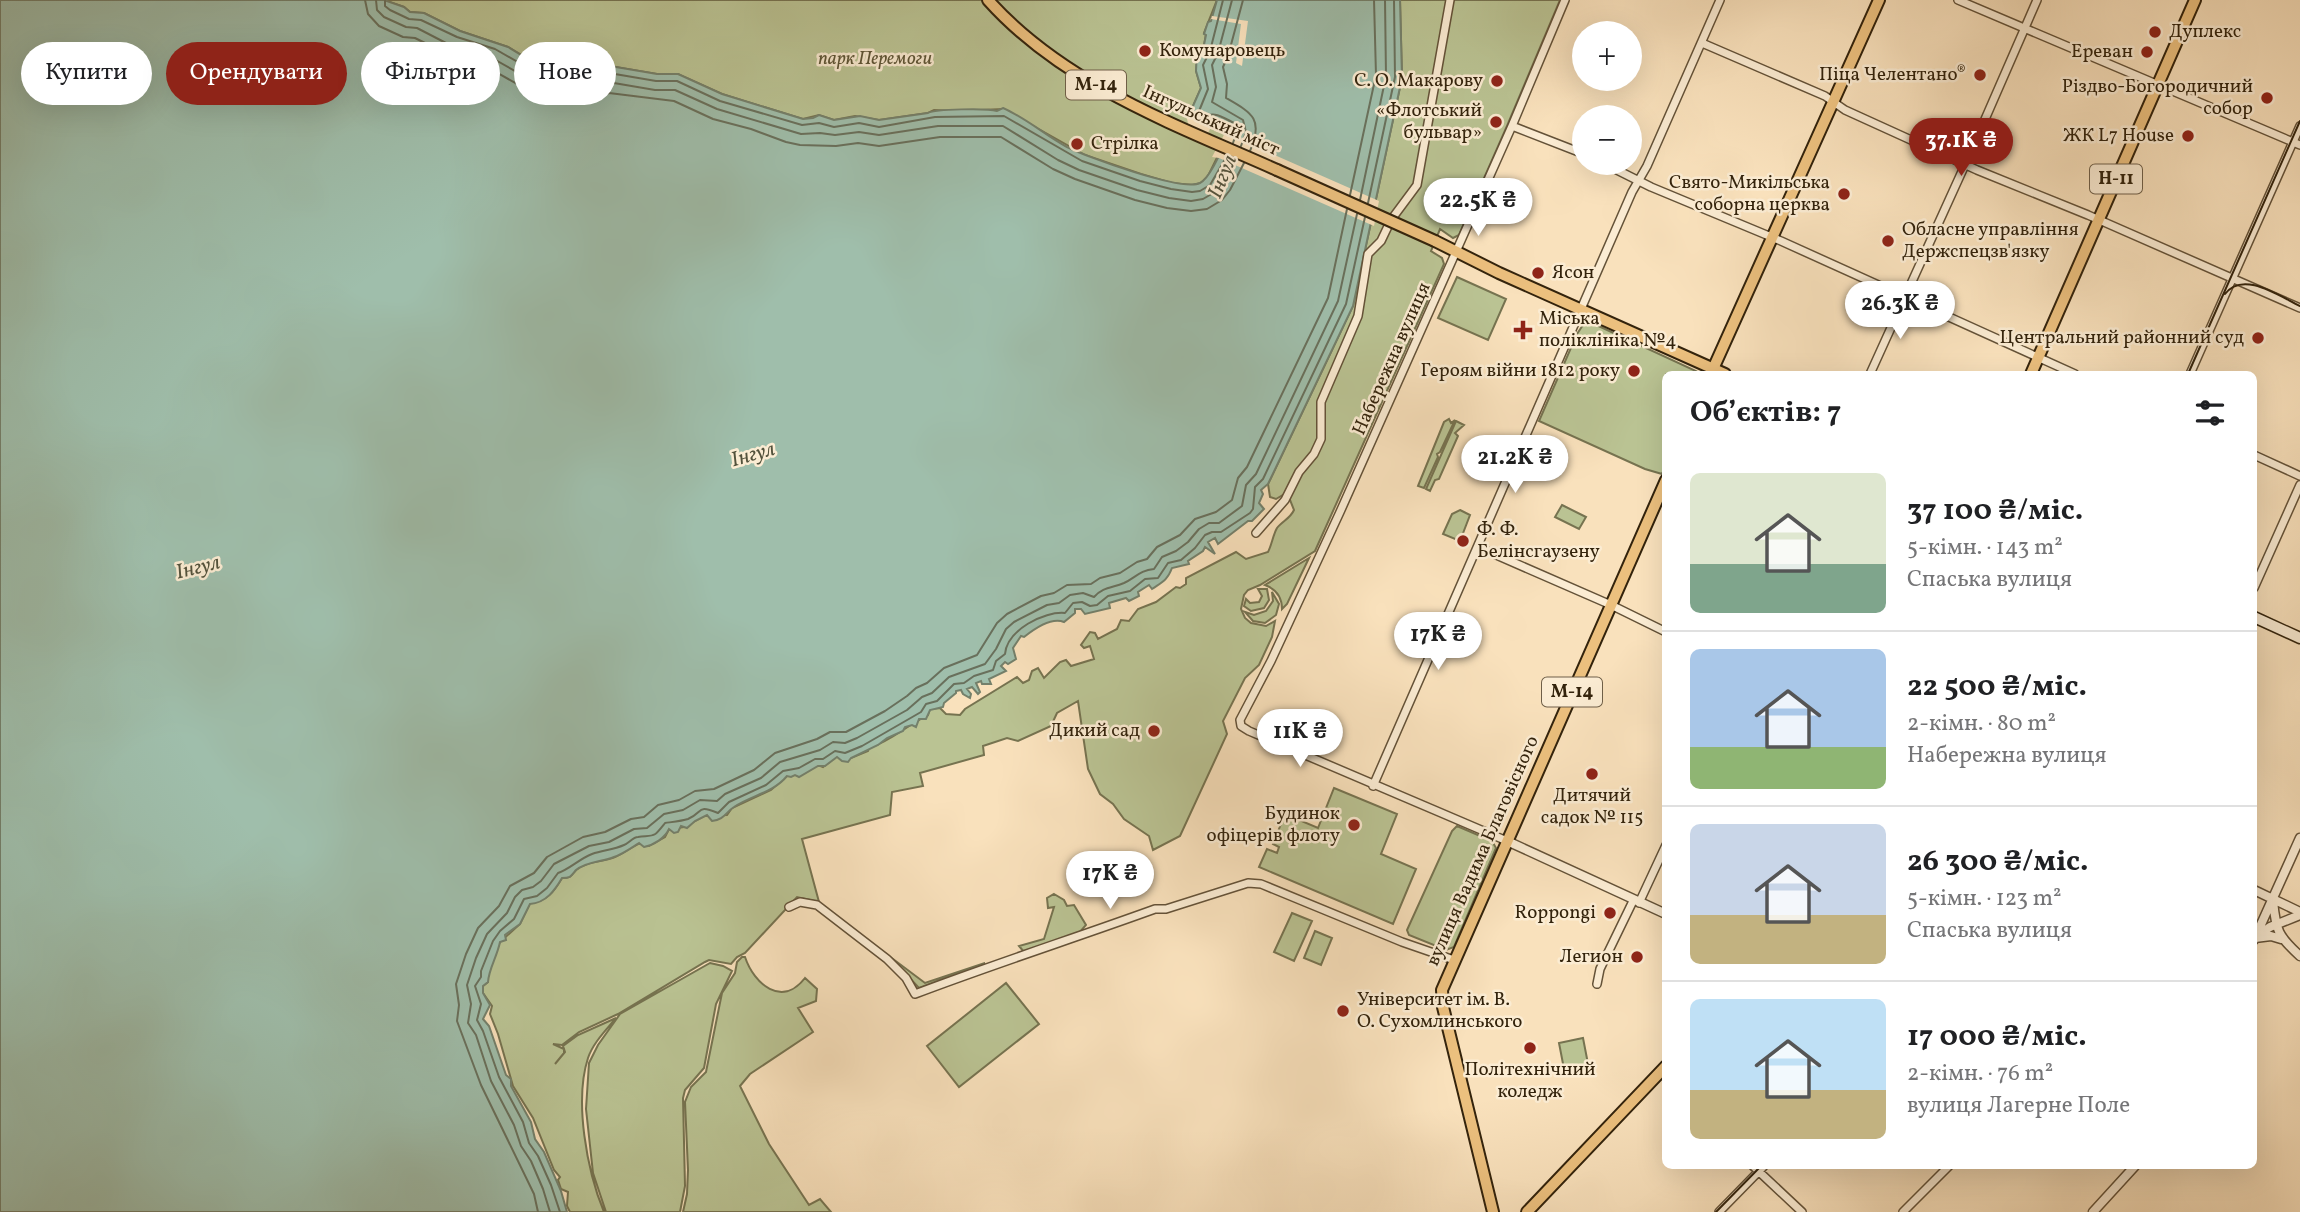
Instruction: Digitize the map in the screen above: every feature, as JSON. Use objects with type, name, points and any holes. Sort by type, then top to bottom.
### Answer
[{"type":"main road","points":[[1712,371],[1879,0]]},
{"type":"main road","name":"Н-11","points":[[2032,371],[2195,0]]},
{"type":"main road","name":"Інгульський міст","points":[[989,2],[1052,56],[1113,95],[1457,252]]},
{"type":"main road","name":"М-14","points":[[1457,252],[1710,371]]},
{"type":"main road","name":"вулиця Вадима Благовісного","points":[[1493,1212],[1441,996],[1454,960],[1662,489]]},
{"type":"main road","points":[[2257,618],[2300,638]]},
{"type":"main road","points":[[1527,1212],[1662,1079]]},
{"type":"street","points":[[1255,533],[1285,500],[1299,472],[1314,454],[1321,439],[1321,402],[1358,316],[1368,254],[1381,242],[1391,220],[1417,185],[1450,0]]},
{"type":"street","name":"Набережна вулиця","points":[[1373,786],[1241,726],[1240,720],[1289,623],[1457,252],[1565,0]]},
{"type":"street","points":[[1662,912],[1507,841],[1373,786],[1580,310],[1720,0]]},
{"type":"street","points":[[1958,0],[2159,83],[2296,144]]},
{"type":"street","points":[[1871,371],[2036,0]]},
{"type":"street","points":[[1702,43],[1834,101],[1845,110],[1965,164],[2300,308]]},
{"type":"street","points":[[1513,126],[1572,149]]},
{"type":"street","points":[[2191,371],[2296,144],[2300,126]]},
{"type":"street","points":[[1632,175],[1651,187],[1772,237],[2068,371]]},
{"type":"street","points":[[2257,456],[2300,475]]},
{"type":"street","points":[[2257,581],[2300,485]]},
{"type":"street","points":[[1478,547],[1662,630]]},
{"type":"street","points":[[2257,934],[2300,838]]},
{"type":"street","points":[[1597,984],[1600,969],[1662,853]]},
{"type":"street","points":[[789,907],[800,902],[817,905],[887,959],[906,978],[915,994],[1155,909],[1166,909],[1248,883],[1261,884],[1402,942],[1454,960]]},
{"type":"street","points":[[2257,891],[2300,913]]},
{"type":"street","points":[[2273,898],[2281,939]]},
{"type":"street","points":[[2257,938],[2276,924],[2300,913]]},
{"type":"street","points":[[2257,938],[2267,936],[2281,939],[2300,956]]},
{"type":"street","points":[[1719,1212],[1757,1169]]},
{"type":"street","points":[[1761,1169],[1802,1212]]},
{"type":"street","points":[[1903,1212],[1946,1169]]},
{"type":"street","points":[[2093,1212],[2132,1169]]},
{"type":"green space","name":"парк Перемоги","points":[[384,0],[1217,0],[1204,33],[1203,51],[1198,51],[1196,71],[1201,88],[1189,115],[1231,129],[1208,176],[1201,183],[1172,183],[1085,155],[1003,109],[934,110],[879,120],[855,116],[834,120],[819,115],[803,119],[722,94],[678,74],[657,74],[616,67],[616,42],[514,42],[514,51],[500,42],[460,31],[424,13],[410,12]]},
{"type":"green space","points":[[1400,0],[1560,0],[1459,235],[1453,238],[1440,229],[1431,251],[1442,258],[1444,264],[1315,551],[1248,590],[1244,595],[1241,609],[1245,618],[1251,623],[1266,626],[1275,621],[1272,637],[1259,665],[1245,678],[1223,721],[1227,734],[1180,836],[1153,850],[1149,836],[1124,819],[1113,804],[1100,794],[1088,769],[1078,701],[1057,713],[1051,726],[1018,741],[1007,738],[983,746],[984,755],[920,773],[923,786],[892,792],[890,815],[802,839],[819,902],[797,897],[745,953],[731,964],[709,960],[618,1014],[579,1032],[562,1045],[553,1044],[564,1049],[563,1046],[578,1035],[616,1018],[590,1052],[582,1094],[584,1136],[592,1177],[604,1212],[570,1212],[567,1206],[568,1192],[561,1189],[558,1180],[560,1177],[554,1170],[533,1118],[513,1086],[490,1014],[492,1006],[483,993],[483,986],[488,982],[488,972],[500,942],[520,924],[530,903],[546,898],[562,878],[571,876],[580,867],[615,857],[640,843],[649,846],[665,837],[669,829],[684,827],[704,816],[727,815],[732,808],[771,790],[787,776],[818,765],[823,767],[837,756],[851,758],[868,751],[928,715],[930,709],[940,708],[946,714],[960,715],[965,709],[1017,677],[1023,683],[1029,680],[1032,671],[1038,668],[1044,678],[1060,662],[1066,660],[1071,666],[1094,659],[1090,646],[1084,648],[1081,645],[1090,632],[1095,633],[1098,639],[1117,629],[1121,620],[1129,621],[1138,609],[1156,602],[1176,587],[1180,588],[1186,584],[1186,578],[1236,552],[1246,559],[1268,552],[1277,528],[1294,510],[1290,500],[1283,495],[1276,499],[1270,497],[1268,484],[1353,306],[1402,78]]},
{"type":"green space","points":[[1457,277],[1506,299],[1488,340],[1438,318]]},
{"type":"green space","points":[[1592,323],[1696,371],[1662,371],[1662,474],[1645,469],[1539,421],[1583,325]]},
{"type":"green space","points":[[1449,419],[1451,423],[1455,420],[1437,454],[1424,488],[1418,486],[1444,422]]},
{"type":"green space","points":[[1456,421],[1464,425],[1455,433],[1458,436],[1439,479],[1435,480],[1430,491],[1426,489]]},
{"type":"green space","points":[[1562,505],[1586,517],[1579,529],[1555,517]]},
{"type":"green space","points":[[1460,510],[1470,515],[1460,541],[1443,534],[1452,514]]},
{"type":"green space","points":[[1309,558],[1282,609],[1278,594],[1265,585]]},
{"type":"green space","points":[[1258,589],[1267,589],[1269,600],[1264,608],[1251,611],[1244,606],[1246,599],[1250,603],[1259,602],[1262,596]]},
{"type":"green space","points":[[1272,592],[1279,604],[1276,615],[1265,623],[1253,621],[1245,612],[1254,615],[1266,611],[1273,601]]},
{"type":"green space","points":[[1334,788],[1397,814],[1381,854],[1416,869],[1393,924],[1259,867],[1267,849],[1277,853],[1279,847],[1273,844],[1285,814],[1318,828]]},
{"type":"green space","points":[[1457,826],[1492,841],[1496,848],[1454,947],[1446,950],[1409,935],[1407,930],[1452,831]]},
{"type":"green space","points":[[1054,894],[1064,900],[1067,906],[1074,905],[1086,925],[1079,933],[1024,952],[1019,946],[1044,939],[1054,907],[1048,908],[1047,898]]},
{"type":"green space","points":[[1292,913],[1312,921],[1294,961],[1274,952]]},
{"type":"green space","points":[[1315,931],[1332,938],[1321,965],[1304,958]]},
{"type":"green space","points":[[889,956],[925,983],[985,963],[919,988]]},
{"type":"green space","points":[[742,957],[745,957],[755,976],[770,989],[787,991],[805,978],[817,989],[816,1001],[798,1008],[813,1032],[750,1074],[740,1086],[769,1144],[809,1205],[820,1199],[831,1212],[683,1212],[688,1170],[685,1102],[691,1087],[706,1072],[722,993]]},
{"type":"green space","points":[[710,963],[732,971],[716,1004],[704,1068],[685,1090],[683,1098],[685,1186],[680,1212],[606,1212],[593,1173],[586,1109],[589,1063],[620,1014]]},
{"type":"green space","points":[[1006,983],[1039,1024],[959,1087],[927,1046]]},
{"type":"green space","points":[[1583,1038],[1589,1069],[1565,1074],[1559,1043]]},
{"type":"water","name":"Інгул","points":[[0,0],[384,0],[410,12],[424,13],[460,31],[493,42],[361,42],[361,105],[500,105],[500,44],[514,51],[514,105],[616,105],[616,67],[657,74],[678,74],[722,94],[803,119],[819,115],[834,120],[860,116],[879,120],[940,111],[997,111],[1003,108],[1078,152],[1155,178],[1190,184],[1200,183],[1209,174],[1231,130],[1210,120],[1201,139],[1191,125],[1189,115],[1201,88],[1196,71],[1197,51],[1203,50],[1204,34],[1217,0],[1400,0],[1402,78],[1353,306],[1268,484],[1261,490],[1263,494],[1259,503],[1264,509],[1252,521],[1248,521],[1218,544],[1215,538],[1208,542],[1215,554],[1205,547],[1188,561],[1189,564],[1172,568],[1161,583],[1152,589],[1149,585],[1138,592],[1139,596],[1129,601],[1126,598],[1109,603],[1110,608],[1085,614],[1081,609],[1075,609],[1075,613],[1064,622],[1049,622],[1024,637],[1021,636],[1013,648],[1016,659],[1001,666],[1006,671],[989,679],[991,684],[982,684],[981,681],[976,683],[980,692],[978,694],[972,687],[967,689],[971,694],[970,698],[961,690],[956,691],[943,707],[930,710],[926,719],[919,719],[916,727],[905,727],[903,731],[848,762],[837,757],[825,766],[818,766],[799,777],[787,776],[769,790],[741,803],[719,819],[712,821],[707,815],[687,828],[681,826],[678,832],[674,833],[669,829],[652,845],[644,847],[639,843],[617,856],[580,867],[571,876],[562,878],[545,898],[530,904],[520,924],[505,935],[506,940],[500,942],[488,982],[483,986],[483,993],[490,1005],[483,1019],[489,1026],[506,1075],[511,1079],[511,1086],[531,1122],[535,1139],[544,1152],[567,1212],[0,1212]]},
{"type":"pier","points":[[1212,16],[1248,21],[1242,66],[1236,63],[1241,24],[1211,19]]},
{"type":"pier","points":[[1186,115],[1207,125],[1210,120],[1231,129],[1229,135],[1379,201],[1374,226],[1212,157],[1226,131],[1212,125],[1204,141],[1200,143],[1192,139]]},
{"type":"tram line","points":[[2189,371],[2300,121]]},
{"type":"tram line","points":[[2225,294],[2241,284],[2251,285],[2272,291],[2300,306]]},
{"type":"tram line","points":[[1716,1212],[1758,1169]]},
{"type":"place","name":"Дуплекс","points":[[2155,32]]},
{"type":"place","name":"Комунаровець","points":[[1145,51]]},
{"type":"place","name":"Ереван","points":[[2147,52]]},
{"type":"place","name":"Піца Челентано®","points":[[1980,75]]},
{"type":"place","name":"С. О. Макарову","points":[[1497,81]]},
{"type":"place","name":"Різдво-Богородичний собор","points":[[2267,98]]},
{"type":"place","name":"«Флотський бульвар»","points":[[1496,122]]},
{"type":"place","name":"ЖК L7 House","points":[[2188,136]]},
{"type":"place","name":"Стрілка","points":[[1077,144]]},
{"type":"place","name":"Свято-Микільська соборна церква","points":[[1844,194]]},
{"type":"place","name":"Обласне управління Держспецзв'язку","points":[[1888,241]]},
{"type":"place","name":"Ясон","points":[[1538,273]]},
{"type":"place","name":"Міська поліклініка №4","points":[[1523,330]]},
{"type":"place","name":"Центральний районний суд","points":[[2258,338]]},
{"type":"place","name":"Героям війни 1812 року","points":[[1634,371]]},
{"type":"place","name":"Ф. Ф. Белінсгаузену","points":[[1463,541]]},
{"type":"place","name":"Дикий сад","points":[[1154,731]]},
{"type":"place","name":"Дитячий садок № 115","points":[[1592,774]]},
{"type":"place","name":"Будинок офіцерів флоту","points":[[1354,825]]},
{"type":"place","name":"Roppongi","points":[[1610,913]]},
{"type":"place","name":"Легион","points":[[1637,957]]},
{"type":"place","name":"Університет ім. В. О. Сухомлинського","points":[[1343,1011]]},
{"type":"place","name":"Політехнічний коледж","points":[[1530,1048]]}]
